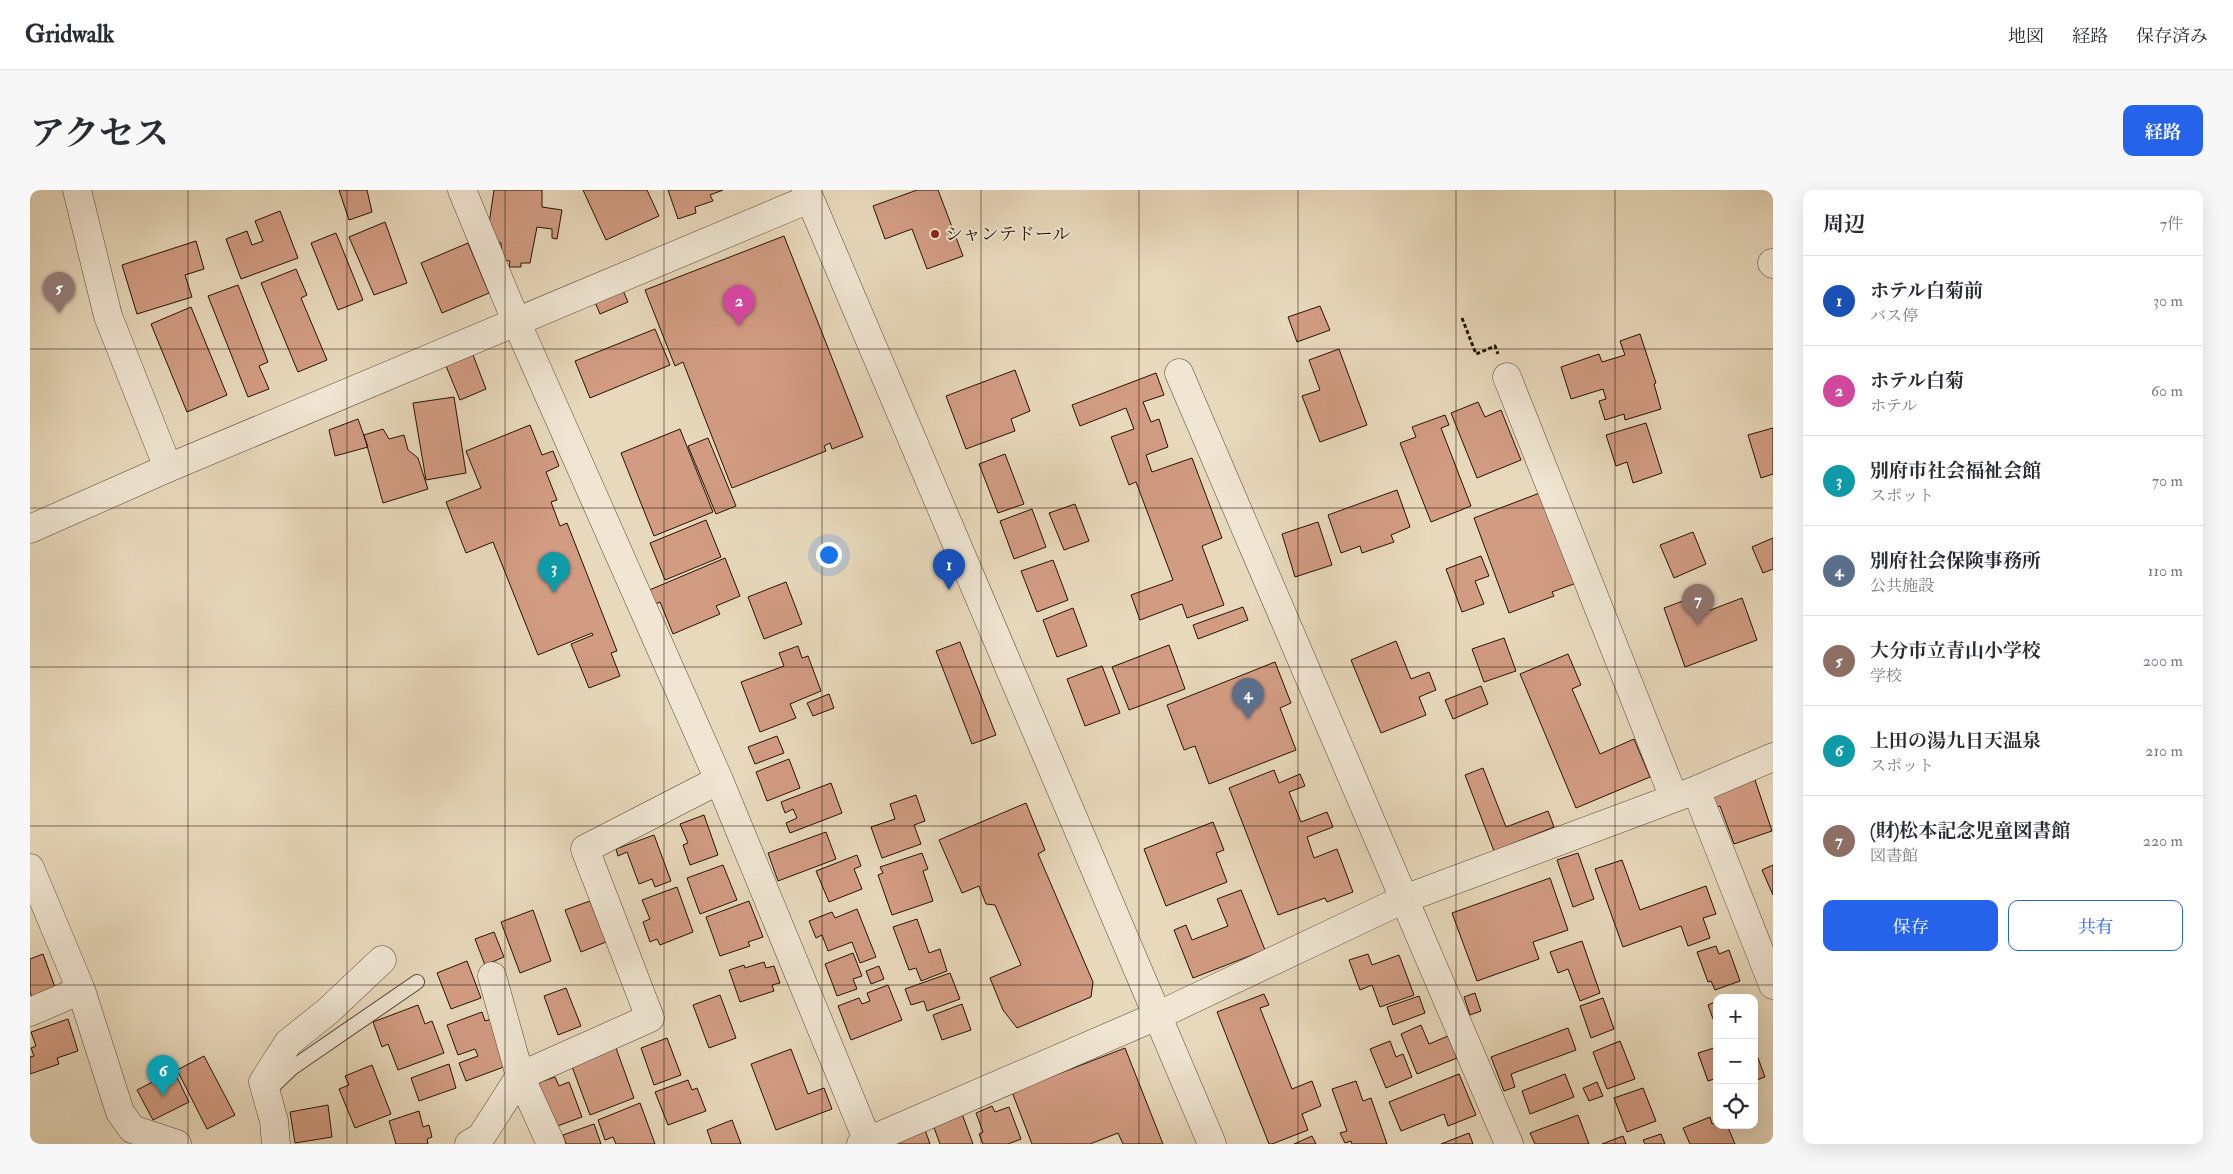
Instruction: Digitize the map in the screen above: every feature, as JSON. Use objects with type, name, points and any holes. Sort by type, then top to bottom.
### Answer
[{"type":"street","points":[[77,190],[108,316],[168,468]]},
{"type":"street","points":[[462,190],[516,321],[719,780],[866,1143],[1157,1016],[1404,899],[1685,794],[1773,757]]},
{"type":"street","points":[[30,529],[168,468],[815,193],[1212,1144]]},
{"type":"street","points":[[1179,373],[1509,1144]]},
{"type":"street","points":[[1507,377],[1685,794],[1773,985]]},
{"type":"street","points":[[469,1144],[481,1137],[520,1076],[650,1018],[585,849],[719,780]]},
{"type":"street","points":[[30,868],[81,990],[120,1112],[132,1128],[177,1144]]},
{"type":"street","points":[[276,1144],[274,1121],[263,1082],[288,1043],[328,1011],[382,960]]},
{"type":"street","points":[[492,976],[520,1076],[550,1144]]},
{"type":"street","points":[[30,1012],[81,990]]},
{"type":"lane","points":[[266,1093],[292,1068],[417,982]]},
{"type":"path","points":[[1462,318],[1476,354],[1495,346],[1507,377]]},
{"type":"building","points":[[339,190],[367,190],[372,212],[349,220]]},
{"type":"building","points":[[494,190],[542,190],[542,207],[562,210],[557,239],[552,238],[552,229],[537,227],[530,263],[521,263],[521,267],[509,267],[510,261],[502,260],[501,243],[496,241],[489,224]]},
{"type":"building","points":[[583,190],[647,190],[659,216],[606,240]]},
{"type":"building","points":[[668,190],[723,190],[710,195],[713,201],[695,207],[696,213],[678,219]]},
{"type":"building","name":"シャンテドール","points":[[917,190],[938,190],[963,256],[927,269],[912,229],[885,239],[873,206]]},
{"type":"building","points":[[280,211],[298,258],[241,279],[226,239],[247,231],[252,245],[263,241],[255,221]]},
{"type":"building","points":[[385,222],[407,283],[374,295],[349,237]]},
{"type":"building","points":[[336,233],[363,300],[338,310],[311,243]]},
{"type":"building","points":[[784,236],[863,437],[832,449],[830,443],[824,446],[826,451],[732,488],[683,362],[675,366],[645,290]]},
{"type":"building","points":[[196,241],[204,269],[185,275],[192,297],[137,314],[122,265]]},
{"type":"building","points":[[468,243],[489,293],[442,313],[421,263]]},
{"type":"building","points":[[296,269],[307,295],[301,298],[327,360],[298,372],[261,283]]},
{"type":"building","points":[[619,281],[628,302],[600,314],[591,293]]},
{"type":"building","points":[[238,285],[268,362],[259,366],[269,389],[248,397],[208,296]]},
{"type":"building","points":[[1320,306],[1330,330],[1297,342],[1288,317]]},
{"type":"building","points":[[191,307],[227,395],[187,412],[151,324]]},
{"type":"building","points":[[655,329],[670,365],[590,398],[575,361]]},
{"type":"building","points":[[1640,334],[1656,383],[1654,384],[1661,409],[1625,420],[1624,414],[1605,420],[1599,401],[1606,399],[1603,389],[1571,399],[1561,367],[1599,354],[1602,362],[1625,355],[1620,341]]},
{"type":"building","points":[[1339,349],[1367,425],[1320,442],[1302,396],[1320,390],[1309,360]]},
{"type":"building","points":[[473,355],[486,389],[460,400],[446,366]]},
{"type":"building","points":[[1015,370],[1030,411],[1011,419],[1015,431],[966,449],[946,396]]},
{"type":"building","points":[[1156,373],[1164,395],[1143,402],[1151,422],[1159,419],[1168,447],[1146,455],[1152,472],[1192,458],[1222,538],[1202,546],[1224,605],[1187,618],[1182,604],[1140,620],[1131,595],[1173,580],[1136,482],[1129,485],[1111,437],[1134,429],[1126,408],[1080,426],[1072,405]]},
{"type":"building","points":[[454,397],[466,473],[426,480],[413,403]]},
{"type":"building","points":[[1478,402],[1485,417],[1501,410],[1521,460],[1477,478],[1451,413]]},
{"type":"building","points":[[1445,415],[1449,425],[1441,428],[1471,506],[1431,522],[1400,443],[1416,437],[1412,427]]},
{"type":"building","points":[[358,419],[368,447],[335,456],[329,430]]},
{"type":"building","points":[[1646,423],[1662,473],[1633,483],[1627,462],[1616,466],[1606,435]]},
{"type":"building","points":[[530,425],[542,455],[553,451],[559,466],[546,472],[557,500],[551,502],[560,526],[567,523],[617,651],[611,653],[620,676],[589,688],[571,644],[593,635],[592,633],[538,655],[493,542],[466,553],[446,502],[481,488],[466,451]]},
{"type":"building","points":[[1773,428],[1773,474],[1761,478],[1748,435]]},
{"type":"building","points":[[383,429],[389,439],[404,435],[408,450],[418,458],[428,489],[383,503],[364,435]]},
{"type":"building","points":[[680,429],[713,512],[654,536],[621,453]]},
{"type":"building","points":[[708,438],[736,506],[716,514],[688,446]]},
{"type":"building","points":[[1005,454],[1024,504],[998,513],[979,464]]},
{"type":"building","points":[[1397,490],[1410,527],[1391,535],[1394,542],[1362,553],[1360,546],[1341,553],[1328,515]]},
{"type":"building","points":[[1545,491],[1579,582],[1552,592],[1554,596],[1509,613],[1474,518]]},
{"type":"building","points":[[1075,504],[1089,541],[1064,550],[1049,513]]},
{"type":"building","points":[[1032,509],[1046,547],[1014,559],[1000,521]]},
{"type":"building","points":[[706,520],[721,557],[665,580],[650,543]]},
{"type":"building","points":[[1318,522],[1332,565],[1295,577],[1282,534]]},
{"type":"building","points":[[1693,532],[1706,564],[1674,578],[1660,545]]},
{"type":"building","points":[[1773,538],[1773,569],[1763,573],[1752,547]]},
{"type":"building","points":[[1481,556],[1489,576],[1475,581],[1484,604],[1462,612],[1446,569]]},
{"type":"building","points":[[725,558],[740,596],[716,606],[720,614],[673,634],[660,602],[653,605],[647,591]]},
{"type":"building","points":[[1053,560],[1068,600],[1037,612],[1021,571]]},
{"type":"building","points":[[786,582],[802,624],[764,639],[748,597]]},
{"type":"building","points":[[1702,594],[1708,611],[1742,598],[1757,640],[1685,667],[1664,608]]},
{"type":"building","points":[[1243,607],[1248,620],[1198,639],[1193,625]]},
{"type":"building","points":[[1073,608],[1087,646],[1057,657],[1043,620]]},
{"type":"building","points":[[1504,638],[1516,671],[1484,682],[1472,649]]},
{"type":"building","points":[[1396,641],[1411,679],[1429,672],[1436,690],[1419,697],[1426,715],[1381,733],[1351,660]]},
{"type":"building","points":[[960,642],[996,735],[972,744],[936,651]]},
{"type":"building","points":[[1169,645],[1185,689],[1129,710],[1112,667]]},
{"type":"building","points":[[798,646],[802,658],[808,656],[821,691],[790,704],[796,718],[760,732],[741,682],[784,666],[779,653]]},
{"type":"building","points":[[1568,654],[1581,685],[1572,689],[1600,754],[1634,739],[1650,777],[1576,808],[1520,674]]},
{"type":"building","points":[[1275,662],[1291,703],[1280,708],[1296,750],[1209,784],[1195,746],[1184,750],[1167,705]]},
{"type":"building","points":[[1102,666],[1120,713],[1085,726],[1067,679]]},
{"type":"building","points":[[1481,686],[1488,704],[1453,719],[1445,700]]},
{"type":"building","points":[[829,694],[834,708],[813,716],[807,703]]},
{"type":"building","points":[[777,736],[784,753],[755,764],[748,747]]},
{"type":"building","points":[[789,759],[800,788],[767,801],[756,772]]},
{"type":"building","points":[[1483,768],[1506,827],[1548,811],[1554,827],[1494,851],[1465,775]]},
{"type":"building","points":[[1274,770],[1279,783],[1300,774],[1305,786],[1289,792],[1301,822],[1327,812],[1333,827],[1307,837],[1314,858],[1337,849],[1353,892],[1327,902],[1325,898],[1278,915],[1229,788]]},
{"type":"building","points":[[1753,774],[1772,831],[1734,844],[1720,806],[1712,808],[1706,790]]},
{"type":"building","points":[[831,783],[842,813],[790,833],[786,823],[797,818],[793,809],[785,813],[781,802]]},
{"type":"building","points":[[916,795],[925,821],[914,825],[921,844],[882,858],[871,827],[895,819],[890,804]]},
{"type":"building","points":[[1026,803],[1045,850],[1038,854],[1093,982],[1091,997],[1017,1028],[1003,1010],[990,978],[1021,965],[995,905],[986,904],[979,886],[962,893],[939,840]]},
{"type":"building","points":[[704,815],[718,855],[690,865],[683,845],[688,843],[680,824]]},
{"type":"building","points":[[1213,822],[1224,850],[1216,853],[1227,882],[1166,906],[1144,849]]},
{"type":"building","points":[[826,832],[836,859],[778,881],[768,853]]},
{"type":"building","points":[[654,835],[671,881],[655,887],[652,879],[639,884],[627,852],[618,856],[616,849]]},
{"type":"building","points":[[922,853],[928,869],[923,871],[933,901],[892,915],[878,875],[883,873],[880,867]]},
{"type":"building","points":[[1578,853],[1594,899],[1573,907],[1557,860]]},
{"type":"building","points":[[857,855],[861,866],[854,869],[862,889],[829,902],[816,871]]},
{"type":"building","points":[[1622,860],[1640,910],[1706,886],[1716,914],[1703,918],[1710,938],[1688,946],[1681,926],[1623,947],[1595,869]]},
{"type":"building","points":[[723,865],[737,900],[700,914],[687,878]]},
{"type":"building","points":[[1773,865],[1773,895],[1762,870]]},
{"type":"building","points":[[1550,878],[1568,930],[1533,942],[1539,959],[1477,981],[1452,913]]},
{"type":"building","points":[[677,887],[693,932],[660,945],[657,939],[650,942],[643,922],[650,919],[642,900]]},
{"type":"building","points":[[1241,890],[1265,950],[1193,978],[1174,930],[1186,925],[1192,940],[1228,926],[1217,899]]},
{"type":"building","points":[[590,901],[606,942],[581,952],[565,910]]},
{"type":"building","points":[[749,901],[763,937],[748,942],[750,946],[720,956],[706,917]]},
{"type":"building","points":[[857,909],[876,957],[860,963],[852,942],[828,951],[822,935],[816,938],[809,921],[832,912],[835,918]]},
{"type":"building","points":[[533,910],[551,961],[520,973],[501,922]]},
{"type":"building","points":[[917,919],[929,953],[940,949],[947,971],[921,981],[916,968],[909,970],[893,927]]},
{"type":"building","points":[[494,932],[504,957],[485,965],[475,939]]},
{"type":"building","points":[[1582,941],[1600,993],[1580,1001],[1568,969],[1558,973],[1550,952]]},
{"type":"building","points":[[1716,946],[1719,954],[1729,950],[1740,981],[1715,990],[1711,981],[1708,982],[1697,952]]},
{"type":"building","points":[[853,953],[862,976],[853,979],[857,989],[837,996],[825,964]]},
{"type":"building","points":[[43,954],[56,990],[33,1000],[30,992],[30,959]]},
{"type":"building","points":[[1368,954],[1372,965],[1399,955],[1414,995],[1380,1007],[1372,985],[1360,990],[1349,960]]},
{"type":"building","points":[[467,961],[481,998],[451,1009],[437,973]]},
{"type":"building","points":[[764,962],[766,968],[774,966],[780,983],[772,985],[774,991],[740,1002],[729,970],[744,965],[745,968]]},
{"type":"building","points":[[879,966],[884,979],[871,984],[866,971]]},
{"type":"building","points":[[950,973],[960,999],[927,1011],[924,1001],[911,1005],[905,989]]},
{"type":"building","points":[[888,985],[902,1020],[851,1040],[838,1006],[859,998],[862,1004],[870,1001],[867,993]]},
{"type":"building","points":[[566,988],[581,1026],[558,1035],[544,996]]},
{"type":"building","points":[[1475,993],[1481,1011],[1470,1015],[1464,997]]},
{"type":"building","points":[[1264,994],[1269,1005],[1260,1008],[1292,1089],[1312,1081],[1321,1106],[1302,1114],[1308,1130],[1272,1144],[1269,1144],[1217,1012]]},
{"type":"building","points":[[720,995],[736,1038],[709,1048],[693,1005]]},
{"type":"building","points":[[1419,996],[1425,1013],[1393,1025],[1387,1007]]},
{"type":"building","points":[[1603,998],[1614,1029],[1591,1038],[1580,1006]]},
{"type":"building","points":[[1713,1003],[1713,1019],[1708,1005]]},
{"type":"building","points":[[962,1004],[971,1030],[942,1040],[933,1015]]},
{"type":"building","points":[[418,1005],[425,1024],[432,1021],[444,1053],[398,1070],[388,1044],[382,1047],[373,1022]]},
{"type":"building","points":[[482,1012],[485,1021],[491,1019],[509,1065],[466,1081],[459,1063],[478,1056],[475,1049],[458,1055],[447,1025]]},
{"type":"building","points":[[68,1019],[78,1051],[57,1058],[59,1064],[30,1074],[30,1057],[34,1056],[31,1048],[36,1046],[31,1032]]},
{"type":"building","points":[[1421,1025],[1429,1044],[1448,1036],[1457,1058],[1417,1074],[1401,1034]]},
{"type":"building","points":[[1568,1028],[1576,1050],[1511,1074],[1515,1087],[1504,1091],[1491,1057]]},
{"type":"building","points":[[667,1038],[681,1075],[654,1085],[641,1048]]},
{"type":"building","points":[[1390,1041],[1396,1057],[1403,1054],[1412,1077],[1386,1088],[1370,1049]]},
{"type":"building","points":[[1620,1041],[1635,1079],[1607,1089],[1593,1052]]},
{"type":"building","points":[[616,1048],[634,1098],[590,1115],[571,1064]]},
{"type":"building","points":[[1125,1048],[1163,1144],[1123,1144],[1118,1133],[1090,1144],[1032,1144],[1012,1092]]},
{"type":"building","points":[[1713,1048],[1713,1079],[1708,1081],[1698,1053]]},
{"type":"building","points":[[791,1049],[808,1094],[824,1088],[832,1109],[776,1130],[751,1064]]},
{"type":"building","points":[[204,1056],[235,1115],[207,1129],[177,1070]]},
{"type":"building","points":[[1758,1058],[1765,1077],[1758,1080]]},
{"type":"building","points":[[449,1064],[456,1088],[419,1101],[411,1078]]},
{"type":"building","points":[[372,1065],[391,1114],[355,1128],[339,1089],[349,1085],[345,1076]]},
{"type":"building","points":[[174,1071],[189,1102],[153,1120],[137,1090]]},
{"type":"building","points":[[1459,1074],[1476,1115],[1448,1126],[1444,1114],[1401,1131],[1389,1102]]},
{"type":"building","points":[[1565,1074],[1574,1097],[1530,1114],[1522,1091]]},
{"type":"building","points":[[555,1077],[559,1086],[569,1082],[582,1117],[552,1128],[535,1084]]},
{"type":"building","points":[[688,1080],[692,1090],[697,1088],[706,1111],[668,1125],[655,1092]]},
{"type":"building","points":[[1356,1081],[1363,1101],[1371,1098],[1387,1144],[1352,1144],[1351,1141],[1345,1143],[1340,1133],[1347,1131],[1332,1089]]},
{"type":"building","points":[[1597,1082],[1603,1096],[1589,1101],[1583,1088]]},
{"type":"building","points":[[1643,1088],[1656,1121],[1627,1132],[1614,1098]]},
{"type":"building","points":[[640,1103],[655,1144],[616,1144],[613,1137],[605,1140],[598,1120]]},
{"type":"building","points":[[328,1105],[332,1137],[295,1143],[290,1112]]},
{"type":"building","points":[[992,1106],[995,1112],[1009,1107],[1021,1139],[1008,1144],[983,1144],[979,1134],[983,1132],[976,1113]]},
{"type":"building","points":[[419,1111],[423,1127],[429,1125],[432,1137],[427,1139],[428,1144],[396,1144],[389,1121]]},
{"type":"building","points":[[961,1111],[973,1144],[940,1144],[932,1122]]},
{"type":"building","points":[[1578,1115],[1589,1144],[1535,1144],[1530,1133]]},
{"type":"building","points":[[1710,1117],[1713,1129],[1729,1129],[1735,1144],[1690,1144],[1683,1128]]},
{"type":"building","points":[[732,1120],[741,1144],[712,1144],[707,1130]]},
{"type":"building","points":[[922,1121],[930,1144],[888,1144]]},
{"type":"building","points":[[594,1124],[601,1144],[566,1144],[563,1135]]},
{"type":"building","points":[[1469,1133],[1473,1144],[1441,1144]]},
{"type":"building","points":[[1661,1134],[1665,1144],[1645,1144],[1643,1140]]},
{"type":"building","points":[[1312,1136],[1316,1144],[1294,1144]]},
{"type":"building","points":[[1623,1136],[1626,1144],[1602,1144]]},
{"type":"place","name":"シャンテドール","points":[[935,234]]},
{"type":"place","name":"大分市立青山小学校","points":[[59,313]]},
{"type":"place","name":"ホテル白菊","points":[[739,326]]},
{"type":"place","name":"ホテル白菊前","points":[[949,590]]},
{"type":"place","name":"別府市社会福祉会館","points":[[554,593]]},
{"type":"place","name":"(財)松本記念児童図書館","points":[[1698,625]]},
{"type":"place","name":"別府社会保険事務所","points":[[1248,719]]},
{"type":"place","name":"上田の湯九日天温泉","points":[[163,1096]]}]
